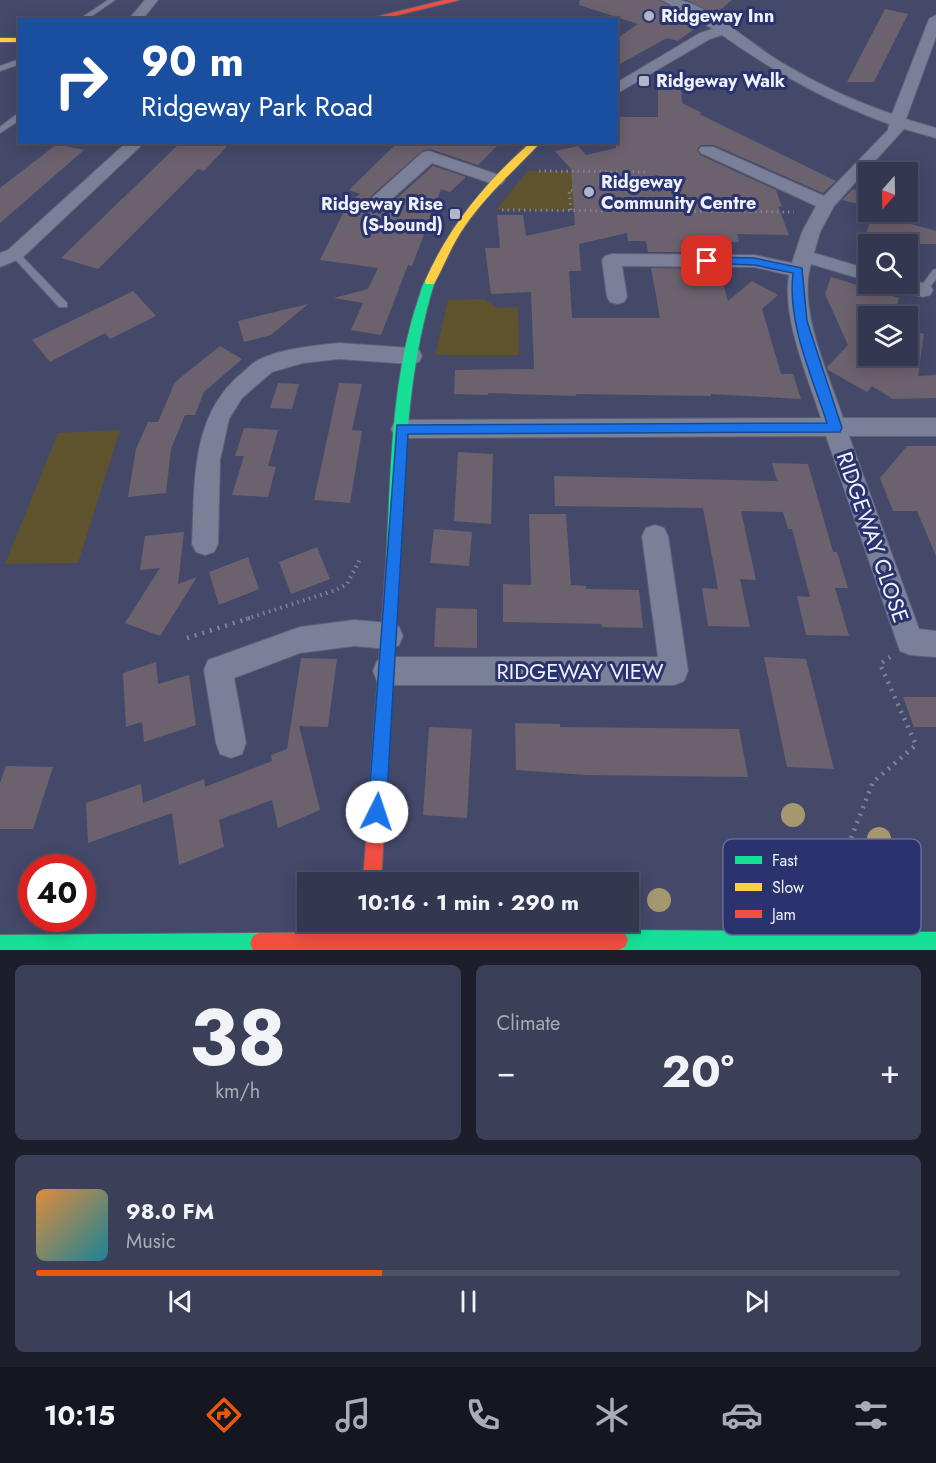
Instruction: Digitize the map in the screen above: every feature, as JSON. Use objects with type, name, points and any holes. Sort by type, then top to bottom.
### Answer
[{"type":"street","points":[[136,18],[152,0]]},
{"type":"street","points":[[375,18],[456,0]]},
{"type":"street","points":[[668,0],[684,5],[726,29],[777,66],[829,94],[897,121],[936,133]]},
{"type":"street","name":"RIDGEWAY CLOSE","points":[[936,19],[897,121],[896,131],[824,208],[811,232],[797,284],[801,321],[835,428],[910,642],[936,644]]},
{"type":"street","points":[[618,89],[705,36],[726,29]]},
{"type":"street","points":[[0,40],[18,40]]},
{"type":"street","points":[[8,258],[135,144]]},
{"type":"street","points":[[373,872],[402,429],[411,356],[434,271],[473,209],[501,175],[535,144]]},
{"type":"street","points":[[707,150],[824,208]]},
{"type":"street","points":[[379,201],[429,156],[501,175]]},
{"type":"street","points":[[617,297],[612,260],[801,263],[858,273]]},
{"type":"street","points":[[918,289],[923,290]]},
{"type":"street","points":[[205,544],[208,460],[218,418],[234,392],[265,366],[303,355],[339,351],[411,356]]},
{"type":"street","points":[[402,429],[936,427]]},
{"type":"street","name":"RIDGEWAY VIEW","points":[[387,671],[674,671],[655,536]]},
{"type":"street","points":[[231,743],[218,670],[300,640],[354,633],[389,636]]},
{"type":"street","points":[[0,945],[369,932],[553,940],[936,942]]},
{"type":"lane","points":[[84,18],[111,0]]},
{"type":"lane","points":[[0,69],[18,62]]},
{"type":"lane","points":[[0,131],[18,118]]},
{"type":"lane","points":[[8,258],[63,305]]},
{"type":"lane","points":[[923,290],[936,272]]},
{"type":"path","points":[[501,175],[649,172]]},
{"type":"path","points":[[571,210],[569,190],[573,191]]},
{"type":"path","points":[[473,209],[824,208]]},
{"type":"path","points":[[187,638],[336,590],[347,584],[363,552]]},
{"type":"path","points":[[851,839],[873,782],[916,745],[880,664],[910,642]]},
{"type":"path","points":[[810,943],[813,935]]},
{"type":"shaded area","points":[[528,171],[614,171],[622,211],[496,210]]},
{"type":"shaded area","points":[[484,299],[497,308],[518,307],[519,355],[435,355],[448,300]]},
{"type":"shaded area","points":[[120,430],[78,563],[5,564],[58,433]]},
{"type":"building","points":[[580,0],[660,0],[700,24],[678,41],[667,38],[618,65],[618,38],[638,24],[579,5]]},
{"type":"building","points":[[687,0],[732,0],[715,14]]},
{"type":"building","points":[[885,9],[908,14],[874,82],[847,82]]},
{"type":"building","points":[[658,86],[681,88],[682,103],[702,113],[699,114],[836,181],[823,193],[714,145],[701,145],[697,149],[700,155],[776,190],[782,207],[778,206],[789,235],[737,234],[739,242],[680,241],[702,252],[648,252],[646,241],[628,241],[627,233],[579,244],[581,271],[569,271],[572,318],[660,318],[651,268],[719,269],[728,301],[752,281],[778,295],[762,309],[781,374],[793,374],[801,399],[711,394],[711,396],[576,394],[576,396],[454,394],[455,370],[534,369],[531,292],[491,294],[485,248],[500,248],[497,215],[523,215],[526,236],[575,225],[571,169],[555,151],[578,146],[586,155],[616,148],[618,117],[658,117]]},
{"type":"building","points":[[57,144],[84,150],[0,223],[0,188]]},
{"type":"building","points":[[179,144],[229,144],[204,171],[198,169],[98,269],[61,258]]},
{"type":"building","points":[[396,144],[499,144],[478,165],[430,149],[423,150],[371,196],[368,201],[371,206],[387,207],[433,166],[466,177],[450,192],[441,189],[412,266],[408,265],[381,335],[351,330],[363,303],[334,298],[368,289],[378,268],[320,260],[347,205],[360,194],[349,190]]},
{"type":"building","points":[[853,189],[858,191],[858,204],[842,200]]},
{"type":"building","points":[[870,222],[907,222],[936,231],[936,244],[918,244],[918,234],[866,234]]},
{"type":"building","points":[[831,277],[858,285],[858,294],[886,294],[899,298],[897,306],[858,306],[858,366],[918,366],[918,332],[924,334],[918,376],[936,375],[936,398],[893,399],[872,386],[867,392],[828,370],[827,367],[848,345],[825,294]]},
{"type":"building","points":[[133,291],[156,316],[110,339],[105,333],[50,362],[32,340]]},
{"type":"building","points":[[308,304],[271,335],[244,342],[238,321]]},
{"type":"building","points":[[220,346],[242,359],[204,392],[195,415],[185,415],[171,449],[166,493],[128,497],[136,449],[148,422],[158,422],[175,382]]},
{"type":"building","points":[[278,383],[299,384],[292,409],[270,408]]},
{"type":"building","points":[[339,383],[362,384],[352,430],[362,431],[350,503],[314,500]]},
{"type":"building","points":[[244,428],[278,430],[268,466],[276,467],[268,497],[232,495],[244,456],[235,456]]},
{"type":"building","points":[[907,446],[936,446],[936,556],[917,511],[893,511],[880,478]]},
{"type":"building","points":[[458,452],[493,454],[491,524],[454,521]]},
{"type":"building","points":[[772,463],[808,464],[833,552],[837,552],[848,588],[835,588],[849,636],[806,635],[797,596],[810,597],[792,529],[788,529],[783,512],[741,511],[756,580],[740,579],[750,627],[708,626],[702,588],[718,589],[703,508],[555,506],[554,476],[777,481]]},
{"type":"building","points":[[529,514],[566,514],[571,585],[586,586],[586,589],[639,590],[643,628],[602,627],[601,624],[503,622],[503,584],[531,585]]},
{"type":"building","points":[[434,529],[472,532],[469,566],[430,563]]},
{"type":"building","points":[[184,532],[178,584],[197,577],[160,636],[125,623],[160,568],[140,570],[145,536]]},
{"type":"building","points":[[317,547],[330,579],[291,594],[279,562]]},
{"type":"building","points":[[248,557],[259,589],[219,605],[209,572]]},
{"type":"building","points":[[436,608],[477,609],[477,648],[434,647]]},
{"type":"building","points":[[764,657],[806,659],[834,769],[787,767]]},
{"type":"building","points":[[301,658],[337,659],[328,727],[299,726],[320,810],[278,828],[272,800],[219,820],[224,847],[179,865],[172,813],[88,843],[86,803],[141,784],[143,803],[204,779],[205,787],[272,761],[271,755],[287,749]]},
{"type":"building","points":[[156,662],[158,684],[189,675],[196,725],[144,742],[142,722],[126,727],[123,673]]},
{"type":"building","points":[[903,697],[936,697],[936,727],[914,727]]},
{"type":"building","points":[[515,723],[560,724],[560,727],[739,729],[748,777],[586,775],[516,770]]},
{"type":"building","points":[[429,727],[472,729],[467,818],[423,815]]},
{"type":"building","points":[[6,766],[53,767],[33,829],[0,829],[0,783]]},
{"type":"traffic: fast","points":[[393,564],[406,384],[419,314],[430,281]]},
{"type":"traffic: fast","points":[[618,940],[936,942]]},
{"type":"traffic: fast","points":[[0,945],[260,943]]},
{"type":"traffic: slow","points":[[0,40],[18,40]]},
{"type":"traffic: slow","points":[[430,281],[449,241],[461,223],[489,188],[535,144]]},
{"type":"traffic: jam","points":[[375,18],[455,0]]},
{"type":"traffic: jam","points":[[373,872],[393,564]]},
{"type":"traffic: jam","points":[[260,943],[618,940]]},
{"type":"place","name":"Ridgeway Inn","points":[[649,16]]},
{"type":"place","name":"Ridgeway Walk","points":[[644,81]]},
{"type":"place","name":"Ridgeway Community Centre","points":[[589,192]]},
{"type":"place","name":"Ridgeway Rise (S-bound)","points":[[455,214]]},
{"type":"route","points":[[377,812],[402,429],[835,428],[801,321],[797,284],[799,271],[754,261],[707,261]]}]
